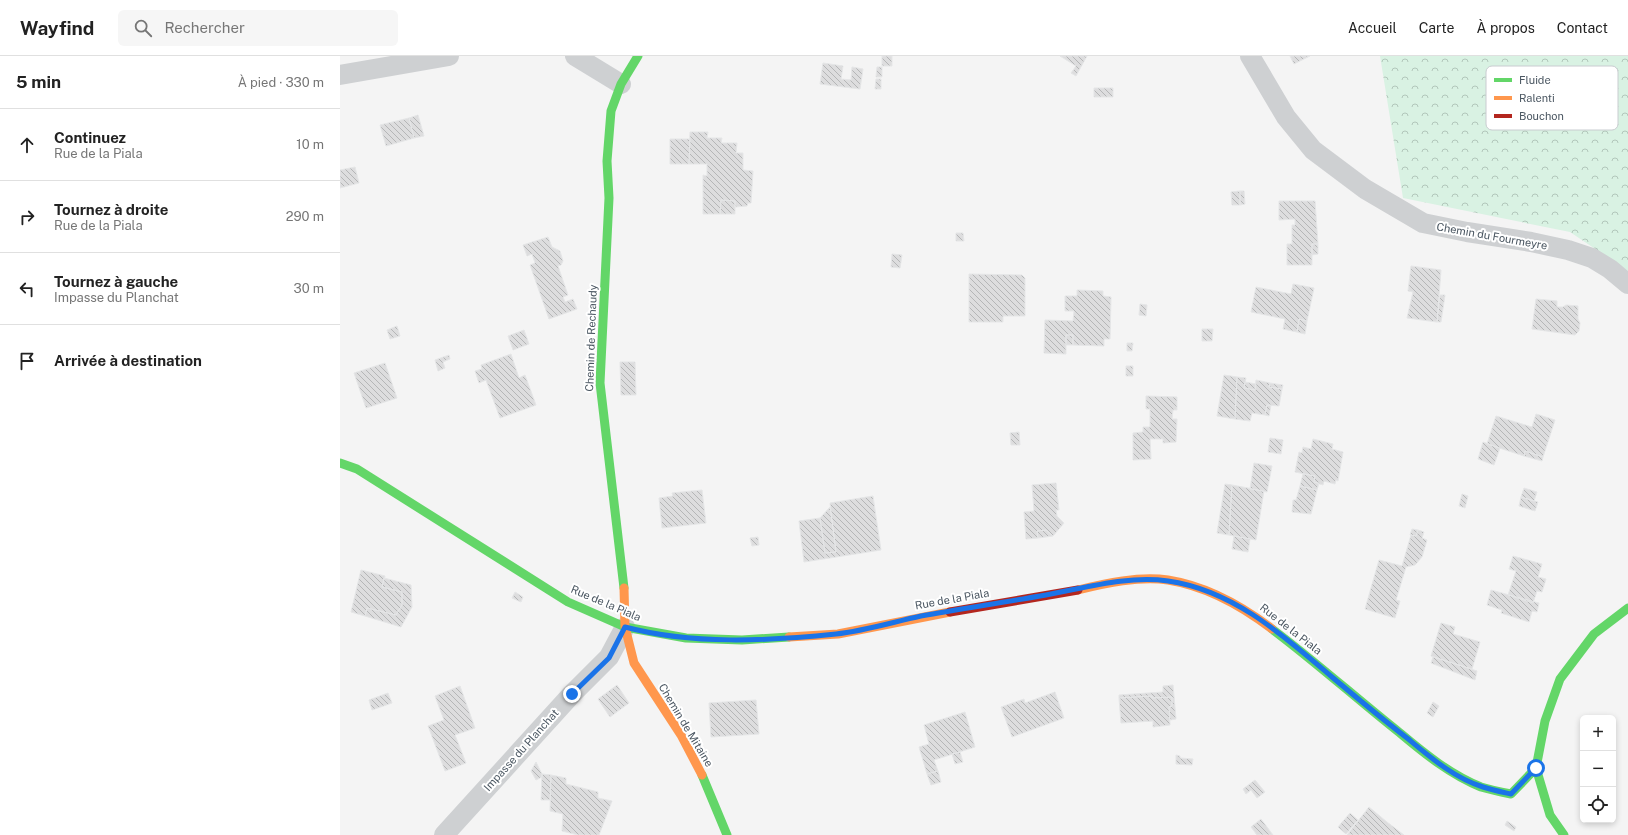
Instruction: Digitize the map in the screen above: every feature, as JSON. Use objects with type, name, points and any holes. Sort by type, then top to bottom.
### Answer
[{"type":"street","points":[[340,75],[449,56]]},
{"type":"street","points":[[575,56],[621,84]]},
{"type":"street","name":"Chemin de Rechaudy","points":[[625,627],[624,582],[600,383],[609,198],[607,161],[610,118],[611,111],[621,84],[638,56]]},
{"type":"street","name":"Chemin du Fourmeyre","points":[[1250,56],[1286,117],[1312,150],[1370,192],[1423,223],[1467,232],[1531,242],[1568,250],[1592,258],[1610,269],[1628,284]]},
{"type":"street","name":"Rue de la Piala","points":[[340,463],[357,469],[568,602],[625,627],[645,632],[686,638],[742,640],[838,634],[921,616],[1065,592],[1108,582],[1167,580],[1198,587],[1251,613],[1297,648],[1436,762],[1457,775],[1482,787],[1511,794],[1536,768]]},
{"type":"street","points":[[1564,835],[1550,815],[1536,768],[1545,721],[1560,679],[1594,634],[1628,608]]},
{"type":"street","name":"Impasse du Planchat","points":[[444,835],[572,694],[609,658],[625,627]]},
{"type":"street","name":"Chemin de Mitaine","points":[[625,627],[634,663],[681,736],[708,785],[727,835]]},
{"type":"green space","points":[[1380,56],[1628,56],[1628,271],[1570,232],[1403,198]]},
{"type":"building","points":[[882,56],[892,56],[892,66],[882,66]]},
{"type":"building","points":[[1060,56],[1087,56],[1076,76],[1071,73],[1076,66]]},
{"type":"building","points":[[1290,56],[1310,56],[1294,64]]},
{"type":"building","points":[[823,63],[843,66],[841,79],[851,80],[852,67],[863,69],[860,89],[820,84]]},
{"type":"building","points":[[877,67],[882,67],[882,77],[876,77]]},
{"type":"building","points":[[876,79],[881,79],[881,89],[875,89]]},
{"type":"building","points":[[1094,88],[1113,88],[1113,97],[1094,97]]},
{"type":"building","points":[[418,115],[424,136],[414,138],[409,118]]},
{"type":"building","points":[[409,118],[414,138],[386,146],[380,125]]},
{"type":"building","points":[[690,132],[708,132],[707,138],[722,138],[721,143],[737,143],[736,153],[743,153],[743,170],[753,171],[751,203],[748,203],[747,206],[735,207],[735,201],[721,200],[720,214],[703,214],[703,175],[707,176],[707,164],[689,164]]},
{"type":"building","points":[[670,139],[690,139],[689,164],[670,164]]},
{"type":"building","points":[[355,167],[359,183],[340,188],[340,170]]},
{"type":"building","points":[[1240,191],[1240,205],[1232,205],[1231,192]]},
{"type":"building","points":[[1240,191],[1244,191],[1245,204],[1240,205]]},
{"type":"building","points":[[721,200],[735,201],[735,214],[720,214]]},
{"type":"building","points":[[1279,201],[1315,201],[1318,244],[1312,244],[1312,265],[1287,265],[1287,244],[1292,244],[1292,225],[1295,225],[1295,219],[1279,220]]},
{"type":"building","points":[[956,233],[963,233],[964,241],[956,241]]},
{"type":"building","points":[[548,237],[552,247],[560,251],[563,261],[561,265],[558,266],[568,295],[563,297],[565,302],[573,299],[577,309],[549,319],[530,265],[535,263],[532,254],[527,256],[523,245]]},
{"type":"building","points":[[1312,244],[1318,244],[1318,254],[1312,255]]},
{"type":"building","points":[[892,254],[902,255],[900,268],[891,267]]},
{"type":"building","points":[[1411,266],[1441,270],[1437,322],[1407,318],[1413,292],[1408,291]]},
{"type":"building","points":[[969,274],[1022,275],[1025,278],[1025,316],[1003,316],[1003,322],[969,322]]},
{"type":"building","points":[[1293,284],[1314,288],[1307,321],[1299,319],[1297,332],[1283,329],[1285,319],[1251,312],[1256,287],[1291,294]]},
{"type":"building","points":[[1077,290],[1103,291],[1103,296],[1111,297],[1110,339],[1104,339],[1104,346],[1073,345],[1073,335],[1066,335],[1066,354],[1044,353],[1045,320],[1073,321],[1074,311],[1065,311],[1065,296],[1077,296]]},
{"type":"building","points":[[1440,295],[1445,295],[1441,322],[1437,322]]},
{"type":"building","points":[[1536,299],[1557,301],[1557,307],[1563,307],[1566,305],[1578,306],[1578,319],[1580,323],[1579,331],[1575,335],[1532,329]]},
{"type":"building","points":[[1140,304],[1147,305],[1146,316],[1139,315]]},
{"type":"building","points":[[1299,319],[1307,321],[1305,334],[1297,332]]},
{"type":"building","points":[[397,326],[400,336],[390,339],[387,330]]},
{"type":"building","points":[[1202,329],[1213,329],[1212,341],[1202,341]]},
{"type":"building","points":[[524,330],[529,344],[513,350],[508,336]]},
{"type":"building","points":[[1066,335],[1073,335],[1073,345],[1066,345]]},
{"type":"building","points":[[1127,343],[1133,343],[1132,351],[1127,351]]},
{"type":"building","points":[[511,354],[519,378],[525,375],[536,405],[500,418],[486,380],[479,383],[475,371],[482,369],[481,365]]},
{"type":"building","points":[[449,355],[450,359],[443,362],[445,368],[438,371],[435,360]]},
{"type":"building","points":[[620,362],[635,362],[636,395],[621,395]]},
{"type":"building","points":[[385,363],[397,398],[366,408],[354,373]]},
{"type":"building","points":[[1126,366],[1133,366],[1133,376],[1126,376]]},
{"type":"building","points":[[1224,375],[1237,377],[1235,419],[1217,416]]},
{"type":"building","points":[[1237,377],[1246,378],[1244,388],[1255,390],[1256,380],[1270,383],[1269,387],[1282,389],[1279,406],[1267,405],[1265,415],[1252,413],[1250,421],[1235,419]]},
{"type":"building","points":[[1245,382],[1256,384],[1255,390],[1244,388]]},
{"type":"building","points":[[1270,383],[1283,385],[1282,389],[1269,387]]},
{"type":"building","points":[[1146,396],[1177,397],[1177,410],[1173,410],[1172,419],[1177,419],[1176,442],[1163,443],[1163,439],[1150,439],[1151,459],[1133,460],[1133,433],[1143,432],[1143,427],[1150,427],[1150,409],[1146,409]]},
{"type":"building","points":[[1267,405],[1271,405],[1269,416],[1265,415]]},
{"type":"building","points":[[1536,414],[1555,420],[1543,457],[1525,451],[1524,456],[1487,444],[1496,416],[1532,427]]},
{"type":"building","points":[[1019,432],[1020,445],[1011,445],[1010,433]]},
{"type":"building","points":[[1270,438],[1283,440],[1281,454],[1268,452]]},
{"type":"building","points":[[1313,439],[1333,444],[1332,449],[1343,452],[1338,481],[1336,480],[1335,484],[1324,481],[1323,485],[1314,482],[1315,476],[1295,472],[1299,452],[1302,453],[1303,447],[1311,449]]},
{"type":"building","points":[[1483,442],[1500,448],[1494,465],[1478,459]]},
{"type":"building","points":[[1525,451],[1543,457],[1542,461],[1524,456]]},
{"type":"building","points":[[1254,463],[1272,466],[1267,492],[1250,489]]},
{"type":"building","points":[[1303,474],[1315,476],[1314,482],[1319,483],[1317,490],[1300,486]]},
{"type":"building","points":[[1056,483],[1059,510],[1056,510],[1057,516],[1064,523],[1053,536],[1046,530],[1037,531],[1038,538],[1026,539],[1024,512],[1034,511],[1032,485]]},
{"type":"building","points":[[1225,484],[1232,485],[1229,535],[1217,533]]},
{"type":"building","points":[[1232,485],[1264,491],[1256,540],[1229,535]]},
{"type":"building","points":[[1300,486],[1317,490],[1311,514],[1292,512],[1293,500],[1296,500]]},
{"type":"building","points":[[1524,488],[1537,492],[1534,501],[1521,497]]},
{"type":"building","points":[[702,490],[706,523],[662,528],[659,498],[673,496],[672,493]]},
{"type":"building","points":[[1462,494],[1468,496],[1465,508],[1459,506]]},
{"type":"building","points":[[873,496],[881,550],[804,562],[799,521],[820,518],[825,553],[836,552],[830,503]]},
{"type":"building","points":[[1521,497],[1538,502],[1535,511],[1519,506]]},
{"type":"building","points":[[830,507],[836,552],[825,553],[820,518]]},
{"type":"building","points":[[1412,529],[1418,530],[1416,536],[1410,535]]},
{"type":"building","points":[[1046,530],[1053,536],[1038,538],[1037,531]]},
{"type":"building","points":[[1418,530],[1424,532],[1422,538],[1427,540],[1422,557],[1415,565],[1406,567],[1396,600],[1400,601],[1395,618],[1365,609],[1379,560],[1402,566],[1411,535],[1416,536]]},
{"type":"building","points":[[1234,536],[1250,539],[1248,552],[1232,549]]},
{"type":"building","points":[[758,537],[759,545],[752,546],[750,538]]},
{"type":"building","points":[[1513,556],[1542,564],[1538,577],[1546,579],[1542,592],[1537,591],[1533,603],[1508,595],[1516,571],[1509,569]]},
{"type":"building","points":[[361,570],[385,576],[382,587],[402,592],[402,605],[396,615],[367,608],[365,616],[351,612]]},
{"type":"building","points":[[384,578],[411,585],[412,607],[401,627],[365,616],[367,608],[396,615],[402,605],[402,592],[382,587]]},
{"type":"building","points":[[1491,590],[1539,603],[1537,612],[1532,611],[1529,622],[1501,613],[1502,610],[1487,605]]},
{"type":"building","points":[[515,592],[523,597],[521,602],[512,598]]},
{"type":"building","points":[[1441,623],[1455,627],[1453,634],[1480,642],[1472,669],[1431,656]]},
{"type":"building","points":[[1433,657],[1477,671],[1475,680],[1431,663]]},
{"type":"building","points":[[617,685],[629,703],[610,717],[598,699]]},
{"type":"building","points":[[1173,685],[1176,719],[1170,720],[1169,707],[1172,706],[1172,697],[1152,698],[1152,696],[1119,698],[1119,695],[1163,692],[1163,686]]},
{"type":"building","points":[[460,686],[475,728],[455,735],[466,763],[445,771],[428,726],[444,720],[435,696]]},
{"type":"building","points":[[1055,692],[1064,718],[1012,737],[1001,707],[1024,699],[1025,703]]},
{"type":"building","points":[[388,693],[392,703],[372,710],[369,700]]},
{"type":"building","points":[[1152,696],[1152,698],[1172,697],[1172,706],[1169,707],[1170,725],[1153,727],[1153,721],[1121,723],[1119,698]]},
{"type":"building","points":[[756,700],[759,734],[711,737],[709,703]]},
{"type":"building","points":[[1433,702],[1439,706],[1433,717],[1427,713]]},
{"type":"building","points":[[965,712],[975,747],[934,760],[938,771],[927,774],[919,747],[929,744],[924,725]]},
{"type":"building","points":[[960,752],[963,762],[955,764],[952,754]]},
{"type":"building","points":[[1176,755],[1180,756],[1180,758],[1193,759],[1192,765],[1176,764]]},
{"type":"building","points":[[536,762],[542,777],[536,780],[531,771]]},
{"type":"building","points":[[938,771],[941,782],[931,785],[927,774]]},
{"type":"building","points":[[542,774],[551,775],[550,800],[541,800]]},
{"type":"building","points":[[551,775],[566,778],[566,784],[598,792],[598,798],[612,801],[599,835],[578,835],[562,831],[563,814],[550,811]]},
{"type":"building","points":[[1255,780],[1265,792],[1257,798],[1251,790],[1246,794],[1243,789]]},
{"type":"building","points":[[1369,807],[1387,822],[1404,835],[1347,835]]},
{"type":"building","points":[[1350,813],[1358,820],[1346,834],[1338,827]]},
{"type":"building","points":[[1261,819],[1273,835],[1257,835],[1251,827]]},
{"type":"building","points":[[1507,821],[1516,827],[1514,831],[1505,825]]},
{"type":"traffic: fast","points":[[624,588],[600,383],[609,198],[607,161],[611,111],[621,84],[638,56]]},
{"type":"traffic: fast","points":[[340,463],[357,469],[568,602],[625,627],[686,638],[742,640],[789,637]]},
{"type":"traffic: fast","points":[[1564,835],[1550,815],[1536,768],[1545,721],[1560,679],[1594,634],[1628,608]]},
{"type":"traffic: fast","points":[[1272,629],[1305,654],[1419,749],[1470,782],[1481,787],[1511,794],[1536,768]]},
{"type":"traffic: fast","points":[[702,775],[727,835]]},
{"type":"traffic: slow","points":[[1078,590],[1134,580],[1168,580],[1196,587],[1223,598],[1248,612],[1272,629]]},
{"type":"traffic: slow","points":[[624,588],[625,627],[634,663],[681,735],[702,775]]},
{"type":"traffic: slow","points":[[789,637],[838,634],[950,612]]},
{"type":"traffic: jam","points":[[950,612],[1078,590]]},
{"type":"route","points":[[572,694],[609,658],[625,627],[645,632],[686,638],[742,640],[838,634],[921,616],[1094,586],[1108,582],[1167,580],[1198,587],[1222,597],[1251,613],[1287,639],[1377,715],[1436,762],[1457,775],[1482,787],[1511,794],[1536,768]]}]
